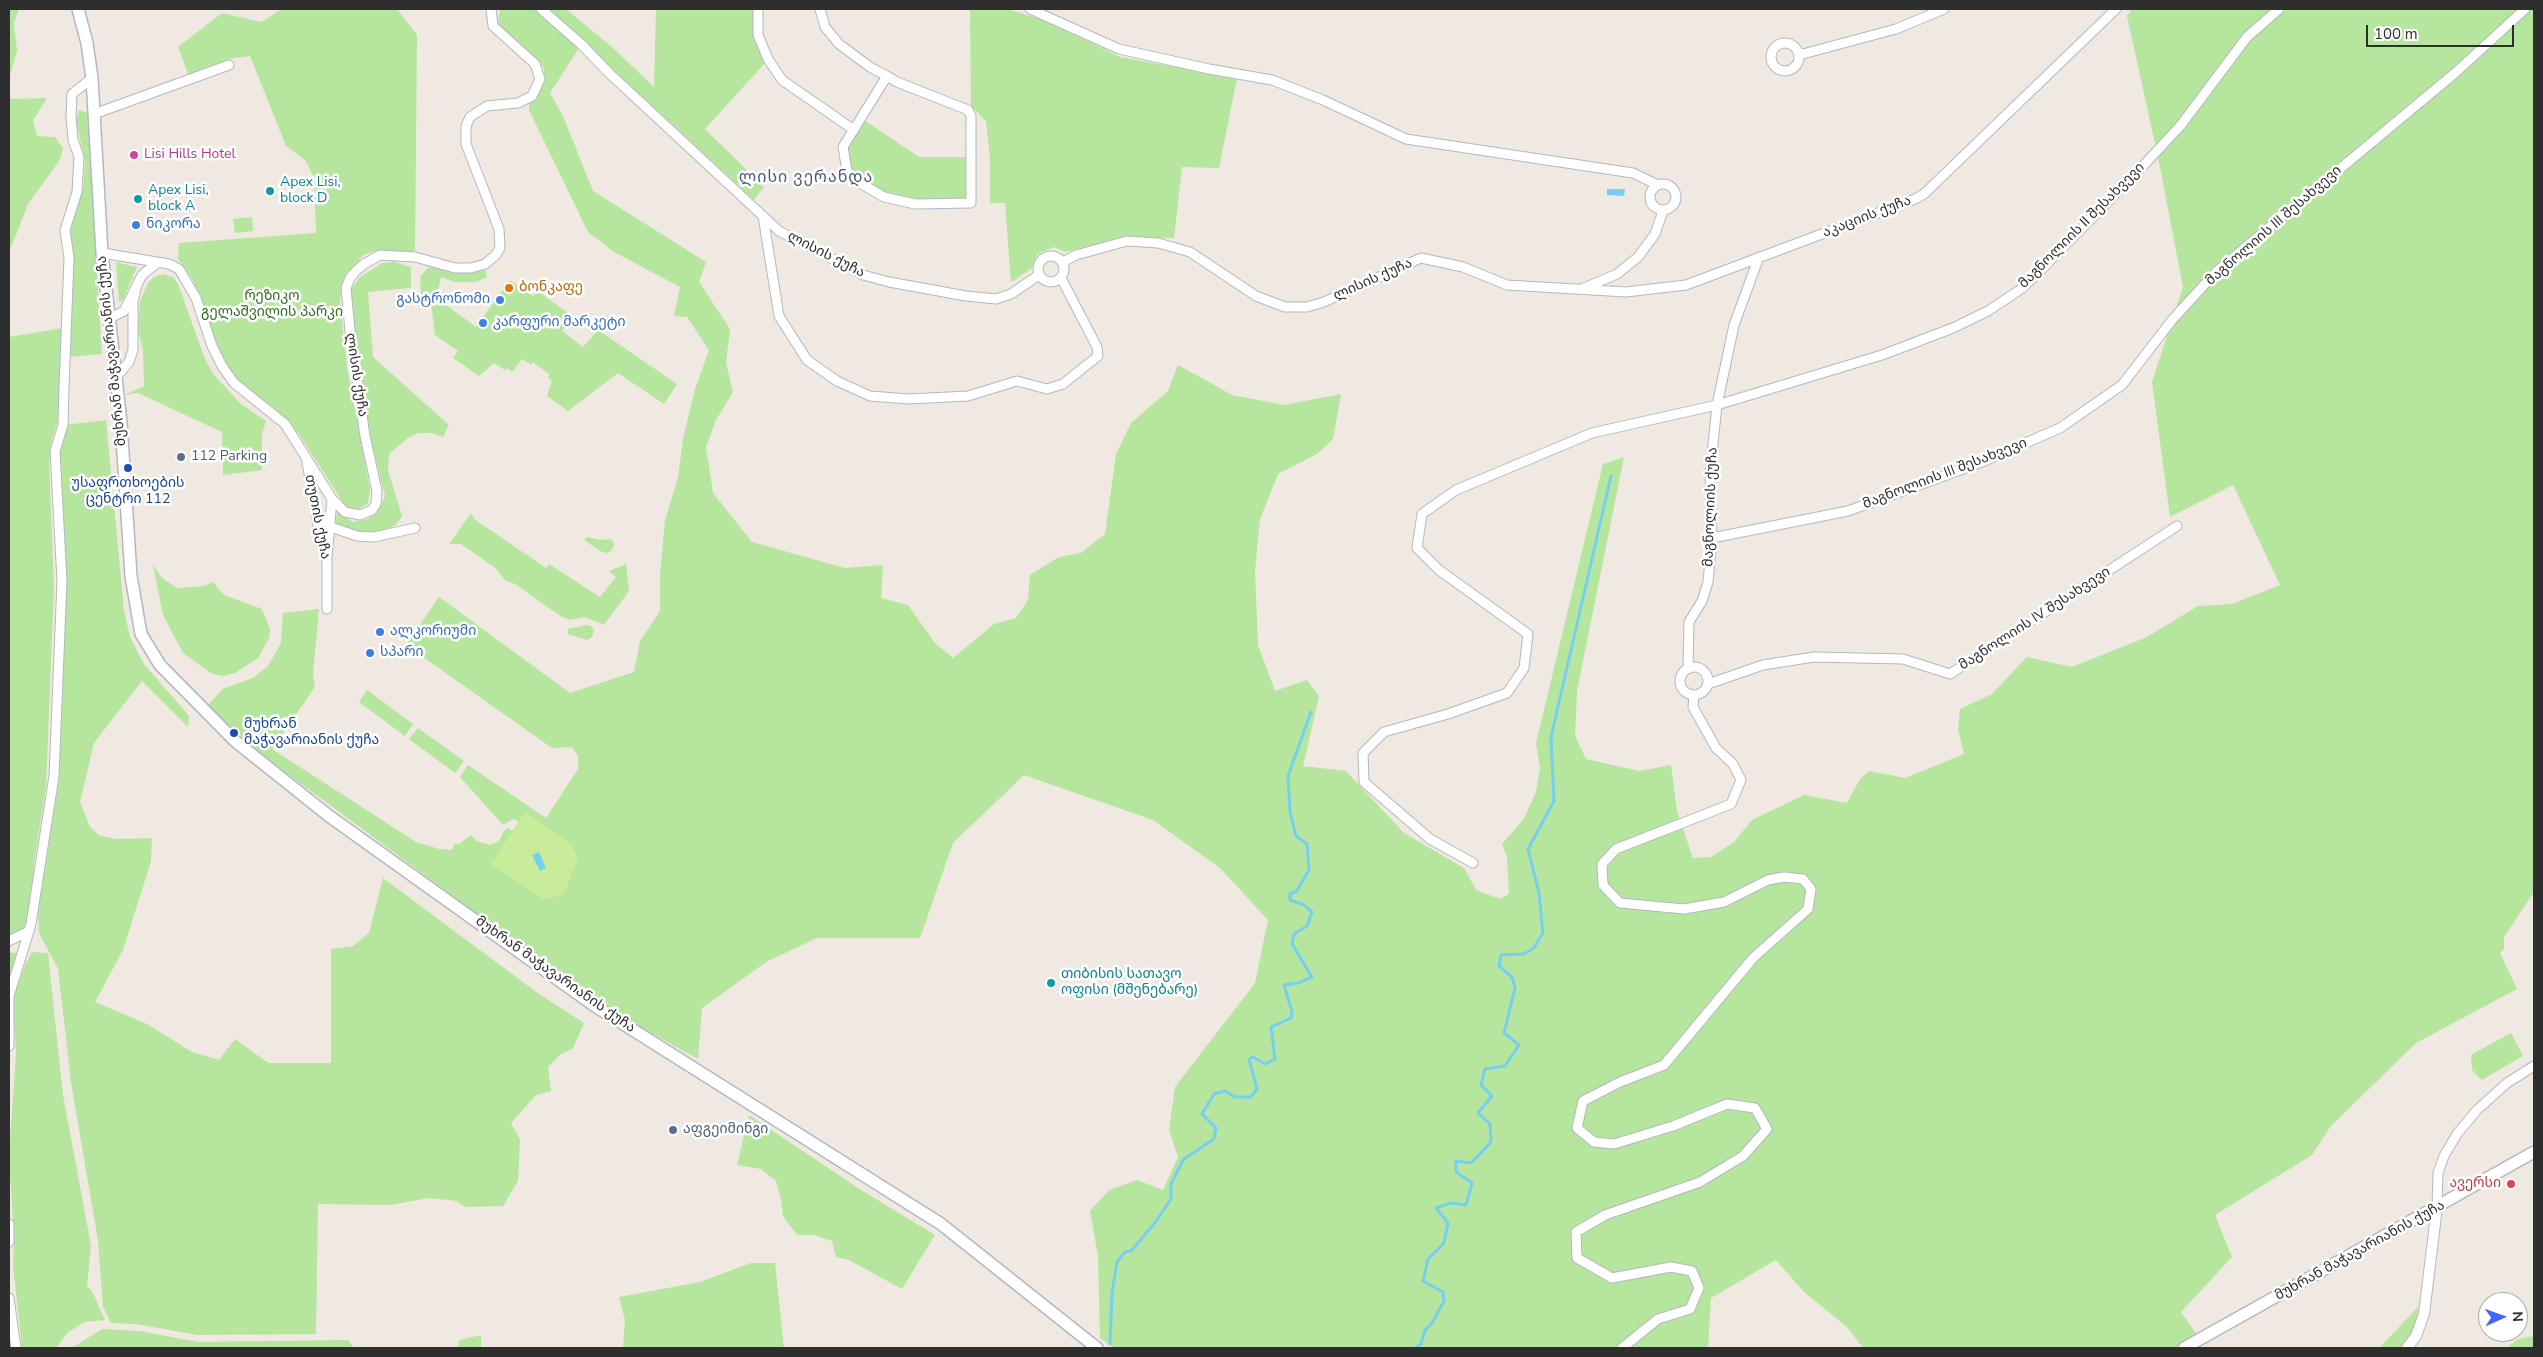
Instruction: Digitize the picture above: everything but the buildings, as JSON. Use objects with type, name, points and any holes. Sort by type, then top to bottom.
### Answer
[{"type":"main road","name":"მუხრან მაჭავარიანის ქუჩა","points":[[78,9],[87,43],[92,78],[102,253],[116,376],[131,576],[141,634],[160,665],[212,720],[260,763],[329,816],[595,1006],[941,1224],[1097,1348]]},
{"type":"main road","name":"მუხრან მაჭავარიანის ქუჩა","points":[[2184,1348],[2534,1152]]},
{"type":"street","name":"ლისის ქუჩა","points":[[102,253],[174,266],[187,280],[222,366],[244,393],[285,424],[332,499],[345,512],[353,515],[372,510],[377,497],[349,324],[346,288],[350,278],[364,264],[380,255],[414,257],[455,268],[470,268],[489,262],[500,248],[499,229],[466,144],[466,126],[470,117],[488,106],[518,103],[532,96],[540,79],[534,64],[493,26],[491,9]]},
{"type":"street","name":"ლისის ქუჩა","points":[[541,9],[581,44],[610,74],[779,231],[787,236],[863,275],[889,282],[966,296],[996,299],[1011,294],[1039,275]]},
{"type":"street","points":[[758,9],[758,35],[768,59],[782,80],[854,130]]},
{"type":"street","points":[[820,9],[825,27],[839,44],[887,76],[968,110],[971,116],[971,203],[915,204],[884,196],[858,182],[847,172],[843,160],[843,147],[887,76]]},
{"type":"street","points":[[1030,9],[1119,49],[1209,69],[1272,80],[1324,100],[1406,139],[1633,173],[1658,185]]},
{"type":"street","points":[[1799,55],[1896,29],[1944,9]]},
{"type":"street","name":"აკაციის ქუჩა","points":[[1581,289],[1626,292],[1686,285],[1915,199],[1924,194],[2116,9]]},
{"type":"street","name":"მაგნოლიის II შესახვევი","points":[[1473,863],[1430,839],[1364,782],[1363,753],[1384,732],[1448,714],[1507,693],[1524,668],[1528,634],[1438,570],[1418,548],[1422,514],[1456,490],[1592,433],[1717,405],[1882,355],[1953,328],[1988,311],[2020,289],[2181,125],[2247,38],[2279,9]]},
{"type":"street","name":"მაგნოლიის III შესახვევი","points":[[1712,538],[1848,511],[1982,462],[2060,428],[2122,386],[2172,320],[2216,272],[2456,73],[2525,9]]},
{"type":"street","points":[[94,114],[229,65]]},
{"type":"street","points":[[9,1046],[9,996],[29,931],[54,776],[62,581],[55,451],[63,425],[69,258],[65,230],[77,192],[79,157],[73,140],[72,94],[92,78]]},
{"type":"street","points":[[1667,184],[1676,192],[1675,205],[1663,211],[1654,206],[1650,200],[1652,189],[1658,185],[1667,184]]},
{"type":"street","name":"ლისის ქუჩა","points":[[1063,262],[1076,255],[1126,241],[1158,243],[1190,252],[1256,296],[1285,307],[1307,307],[1324,302],[1421,258],[1463,267],[1507,285],[1581,289],[1617,274],[1638,257],[1655,234],[1663,211]]},
{"type":"street","points":[[763,215],[779,316],[807,360],[837,381],[870,396],[909,399],[968,396],[1017,381],[1047,389],[1064,384],[1098,356],[1097,347],[1061,278]]},
{"type":"street","points":[[1046,256],[1058,257],[1063,262],[1065,271],[1061,278],[1056,281],[1047,281],[1039,275],[1039,264],[1046,256]]},
{"type":"street","name":"მაგნოლიის ქუჩა","points":[[1688,668],[1689,622],[1702,601],[1708,582],[1712,538],[1710,473],[1717,405],[1734,324],[1759,258]]},
{"type":"street","points":[[110,318],[124,311],[148,268],[157,263]]},
{"type":"street","points":[[116,376],[129,362],[133,350],[132,308],[137,285]]},
{"type":"street","name":"თუთის ქუჩა","points":[[306,457],[327,561],[327,609]]},
{"type":"street","points":[[327,561],[332,499]]},
{"type":"street","points":[[317,516],[331,527],[357,536],[374,537],[416,528]]},
{"type":"street","name":"მაგნოლიის IV შესახვევი","points":[[1708,684],[1763,665],[1814,657],[1903,659],[1950,674],[2177,526]]},
{"type":"street","points":[[1688,668],[1701,668],[1707,675],[1708,684],[1703,692],[1694,695],[1686,692],[1681,684],[1682,675],[1688,668]]},
{"type":"street","points":[[1622,1348],[1658,1320],[1690,1309],[1700,1288],[1692,1271],[1671,1267],[1612,1278],[1577,1258],[1576,1232],[1605,1214],[1700,1182],[1743,1156],[1767,1129],[1755,1108],[1727,1104],[1673,1126],[1614,1144],[1594,1142],[1577,1128],[1583,1101],[1620,1082],[1664,1065],[1753,958],[1808,909],[1811,889],[1803,879],[1784,877],[1768,880],[1724,902],[1684,909],[1620,903],[1603,885],[1602,864],[1616,849],[1731,804],[1741,780],[1732,764],[1716,748],[1693,707],[1694,695]]},
{"type":"street","points":[[9,941],[29,931]]},
{"type":"street","points":[[2408,1348],[2416,1336],[2424,1314],[2438,1207],[2438,1173],[2444,1156],[2457,1134],[2478,1110],[2507,1083],[2534,1066]]},
{"type":"street","points":[[9,1224],[9,1242]]},
{"type":"street","points":[[9,1298],[16,1348]]},
{"type":"green space","points":[[9,9],[19,9],[14,23],[17,51],[9,79]]},
{"type":"green space","name":"რეზიკო გელაშვილის პარკი","points":[[282,9],[397,9],[417,35],[415,251],[375,251],[363,255],[344,279],[341,290],[340,303],[348,373],[370,490],[368,503],[359,509],[350,510],[344,504],[299,434],[284,416],[238,383],[225,366],[214,343],[193,280],[178,259],[179,243],[316,233],[314,177],[305,160],[286,146],[250,56],[229,59],[188,74],[178,47],[222,13],[261,22]]},
{"type":"green space","points":[[500,9],[535,9],[579,48],[550,93],[563,116],[593,191],[706,262],[699,282],[730,329],[726,363],[733,392],[716,420],[706,447],[713,493],[752,542],[845,568],[883,565],[881,598],[908,605],[935,643],[953,658],[994,624],[1016,618],[1028,600],[1030,575],[1059,557],[1081,553],[1105,534],[1116,454],[1131,423],[1168,391],[1178,365],[1232,395],[1284,405],[1341,394],[1333,439],[1317,454],[1278,474],[1260,519],[1255,571],[1258,645],[1275,691],[1307,680],[1319,696],[1303,766],[1346,771],[1404,833],[1464,868],[1476,890],[1500,899],[1509,894],[1507,857],[1502,844],[1523,820],[1536,792],[1540,767],[1536,743],[1603,464],[1624,457],[1577,691],[1575,736],[1586,759],[1639,771],[1671,765],[1677,811],[1693,858],[1711,857],[1734,842],[1752,820],[1804,795],[1847,803],[1860,779],[1869,771],[1905,778],[1964,754],[1958,729],[1960,709],[1992,694],[2027,657],[2072,667],[2147,637],[2198,606],[2232,604],[2280,585],[2233,485],[2170,517],[2152,382],[2183,287],[2159,162],[2127,16],[2132,9],[2534,9],[2534,892],[2504,937],[2504,949],[2500,953],[2517,989],[2416,1043],[2330,1127],[2312,1155],[2215,1215],[2232,1257],[2181,1312],[2197,1335],[2184,1348],[1863,1348],[1847,1327],[1803,1291],[1776,1260],[1711,1298],[1708,1348],[1114,1348],[1100,1338],[1098,1256],[1090,1211],[1109,1190],[1137,1180],[1163,1190],[1178,1157],[1169,1130],[1175,1087],[1255,983],[1268,920],[1220,868],[1153,820],[1024,775],[953,843],[920,938],[817,938],[766,962],[702,1008],[698,1059],[633,1023],[530,953],[265,757],[207,706],[223,689],[253,678],[268,666],[281,643],[283,613],[319,609],[313,674],[315,687],[272,749],[416,842],[439,849],[452,850],[454,844],[459,844],[471,835],[477,841],[490,845],[499,841],[504,831],[508,828],[516,832],[522,825],[514,819],[503,825],[460,777],[468,765],[546,818],[578,769],[578,756],[572,747],[552,748],[406,645],[439,597],[570,693],[634,672],[640,641],[660,611],[660,575],[665,520],[678,478],[683,439],[695,389],[709,350],[687,317],[674,316],[680,287],[614,252],[588,232],[529,110],[529,103],[536,99],[544,80],[544,69],[539,61],[500,27],[498,20]]},
{"type":"green space","points":[[548,9],[566,9],[613,48],[654,87],[656,9],[755,9],[766,62],[705,129],[764,187],[754,200]]},
{"type":"green space","points":[[970,9],[1007,9],[1047,21],[1120,57],[1237,78],[1219,168],[1182,167],[1174,238],[1120,238],[1065,252],[1054,247],[1037,254],[1032,268],[1011,282],[1005,203],[990,203],[990,158],[986,121],[971,106]]},
{"type":"green space","points":[[47,98],[33,120],[37,136],[55,137],[63,148],[60,160],[28,204],[9,253],[9,99]]},
{"type":"green space","points":[[79,110],[87,113],[102,354],[68,357],[73,256],[69,231],[83,188],[85,162],[76,121]]},
{"type":"green space","points":[[861,118],[919,157],[971,157],[971,203],[915,204],[884,197],[847,171],[843,147]]},
{"type":"green space","points":[[252,217],[253,231],[235,233],[233,219]]},
{"type":"green space","points":[[116,262],[137,267],[123,300],[119,302]]},
{"type":"green space","points":[[395,262],[411,267],[411,288],[368,292],[373,357],[449,425],[443,437],[431,433],[418,433],[408,438],[389,454],[388,470],[402,516],[395,526],[372,534],[357,532],[336,523],[337,512],[353,522],[368,519],[380,508],[385,496],[372,444],[357,362],[351,289],[360,277],[382,263]]},
{"type":"green space","points":[[429,267],[459,273],[486,270],[487,277],[476,282],[455,282],[441,277],[438,291],[446,305],[476,327],[510,280],[533,296],[538,291],[572,316],[562,331],[583,347],[598,330],[677,384],[664,404],[618,373],[568,411],[547,396],[552,381],[548,377],[549,374],[533,362],[531,365],[522,359],[512,372],[494,363],[479,376],[453,358],[458,351],[435,335],[431,303],[421,297],[420,277]]},
{"type":"green space","points":[[163,274],[174,278],[178,284],[205,359],[214,375],[241,404],[266,421],[262,434],[262,470],[223,475],[222,432],[138,393],[125,395],[144,386],[143,351],[138,329],[140,301],[148,283],[154,277]]},
{"type":"green space","points":[[63,328],[58,420],[51,443],[49,462],[54,587],[46,787],[34,863],[34,893],[28,920],[14,942],[9,943],[9,337]]},
{"type":"green space","points":[[106,420],[124,611],[130,637],[144,664],[189,716],[188,727],[142,681],[94,743],[80,802],[90,827],[100,836],[117,839],[152,838],[151,861],[123,950],[95,1002],[147,1024],[192,1052],[219,1060],[235,1039],[268,1063],[331,1063],[331,949],[353,946],[369,933],[383,878],[539,994],[584,1023],[573,1048],[560,1055],[548,1067],[551,1091],[536,1095],[511,1123],[520,1140],[518,1181],[503,1206],[465,1207],[457,1201],[429,1198],[390,1205],[318,1204],[316,1334],[197,1335],[136,1324],[111,1323],[103,1307],[98,1241],[71,1082],[58,969],[39,933],[38,911],[59,780],[65,613],[56,453],[65,425]]},
{"type":"green space","points":[[471,513],[474,519],[546,568],[549,564],[600,597],[616,577],[609,571],[626,564],[629,591],[604,625],[585,617],[571,620],[562,617],[515,584],[506,581],[494,567],[461,544],[449,544]]},
{"type":"green space","points":[[587,537],[601,540],[611,539],[614,544],[612,550],[607,553],[600,551],[584,540]]},
{"type":"green space","points":[[153,565],[162,578],[177,588],[204,586],[213,582],[224,595],[262,609],[270,629],[269,638],[258,658],[235,673],[223,676],[212,674],[183,653],[163,615]]},
{"type":"green space","points":[[587,625],[591,626],[594,631],[592,637],[587,640],[568,634],[568,629]]},
{"type":"green space","points":[[367,690],[413,724],[405,736],[359,702]]},
{"type":"green space","points":[[418,728],[464,761],[455,773],[409,739]]},
{"type":"green space","points":[[525,812],[571,844],[578,859],[563,895],[543,899],[491,864]]},
{"type":"green space","points":[[9,952],[21,954],[9,981]]},
{"type":"green space","points":[[32,952],[48,953],[63,1095],[91,1246],[87,1286],[92,1291],[105,1320],[85,1322],[68,1332],[56,1348],[22,1348],[13,1265],[14,1239],[9,1155],[16,1054],[13,998],[25,965]]},
{"type":"green space","points":[[2511,1033],[2523,1056],[2482,1080],[2472,1070],[2471,1055]]},
{"type":"green space","points":[[749,1115],[858,1188],[935,1235],[902,1289],[849,1260],[836,1257],[832,1241],[814,1235],[797,1235],[783,1216],[776,1181],[761,1169],[737,1165]]},
{"type":"green space","points":[[751,1263],[775,1263],[784,1348],[623,1348],[625,1320],[619,1297],[700,1282]]},
{"type":"green space","points":[[2419,1306],[2413,1333],[2400,1348],[2379,1348]]},
{"type":"green space","points":[[102,1329],[140,1331],[198,1342],[348,1340],[354,1348],[72,1348]]},
{"type":"green space","points":[[481,1335],[481,1348],[457,1348],[460,1340]]},
{"type":"green space","points":[[2534,1336],[2534,1348],[2506,1348],[2514,1342],[2528,1342],[2528,1337]]},
{"type":"water","points":[[1607,189],[1625,189],[1624,196],[1607,195]]},
{"type":"water","points":[[539,852],[546,868],[540,871],[532,855]]},
{"type":"waterway","points":[[1415,1348],[1421,1344],[1425,1330],[1432,1323],[1444,1301],[1443,1292],[1423,1281],[1428,1259],[1444,1243],[1448,1223],[1436,1208],[1451,1203],[1466,1205],[1472,1183],[1456,1172],[1456,1161],[1471,1163],[1491,1142],[1490,1124],[1478,1113],[1492,1096],[1481,1085],[1485,1069],[1505,1066],[1519,1045],[1504,1033],[1515,988],[1512,977],[1499,966],[1501,955],[1523,954],[1533,949],[1543,933],[1539,893],[1528,849],[1554,801],[1551,737],[1611,476]]},
{"type":"waterway","points":[[1110,1344],[1112,1293],[1117,1262],[1125,1252],[1131,1251],[1154,1224],[1171,1199],[1171,1184],[1183,1160],[1214,1139],[1216,1128],[1202,1114],[1214,1094],[1225,1091],[1235,1097],[1251,1097],[1257,1089],[1249,1059],[1253,1057],[1265,1064],[1275,1059],[1271,1027],[1291,1018],[1292,1012],[1284,985],[1298,983],[1312,977],[1292,944],[1294,934],[1307,926],[1312,912],[1304,905],[1290,900],[1290,894],[1297,891],[1309,870],[1307,844],[1296,836],[1290,812],[1288,776],[1311,712]]},
{"type":"place","name":"Lisi Hills Hotel","points":[[134,155]]},
{"type":"place","name":"Apex Lisi, block D","points":[[270,191]]},
{"type":"place","name":"Apex Lisi, block A","points":[[138,199]]},
{"type":"place","name":"ნიკორა","points":[[136,225]]},
{"type":"place","name":"ბონკაფე","points":[[509,288]]},
{"type":"place","name":"გასტრონომი","points":[[500,300]]},
{"type":"place","name":"კარფური მარკეტი","points":[[483,323]]},
{"type":"place","name":"112 Parking","points":[[181,457]]},
{"type":"place","name":"უსაფრთხოების ცენტრი 112","points":[[128,468]]},
{"type":"place","name":"ალკორიუმი","points":[[380,632]]},
{"type":"place","name":"სპარი","points":[[370,653]]},
{"type":"place","name":"მუხრან მაჭავარიანის ქუჩა","points":[[234,733]]},
{"type":"place","name":"თიბისის სათავო ოფისი (მშენებარე)","points":[[1051,983]]},
{"type":"place","name":"აფგეიმინგი","points":[[673,1130]]},
{"type":"place","name":"ავერსი","points":[[2511,1184]]},
{"type":"district","name":"ლისი ვერანდა","points":[[806,178]]}]
